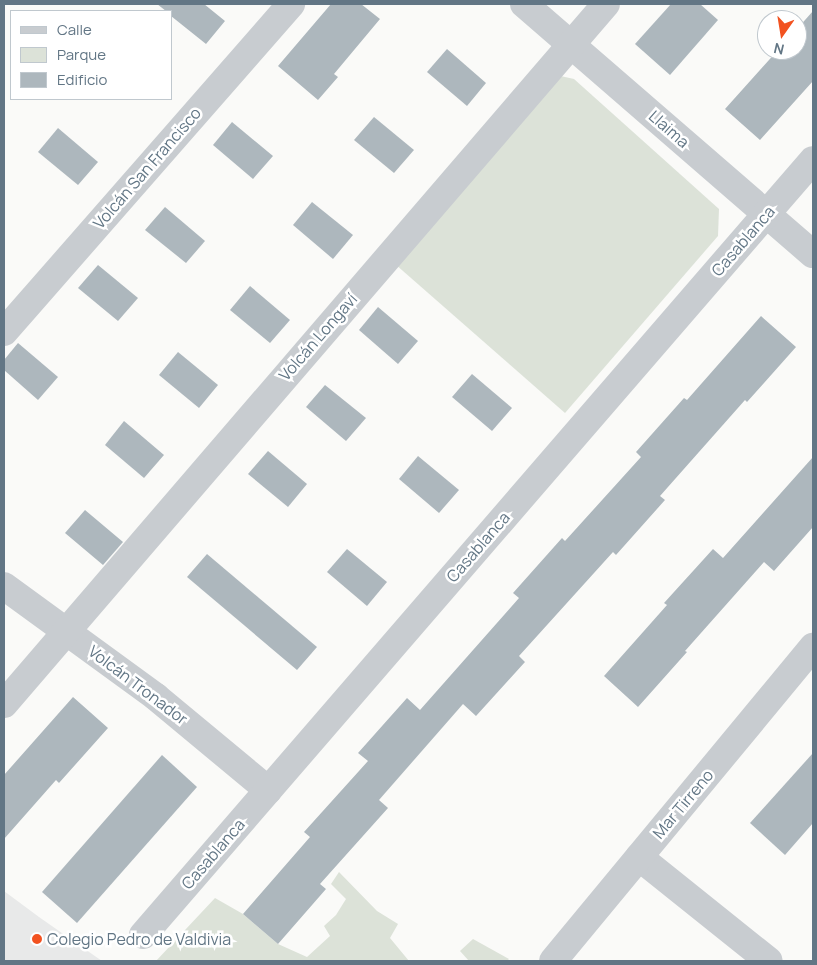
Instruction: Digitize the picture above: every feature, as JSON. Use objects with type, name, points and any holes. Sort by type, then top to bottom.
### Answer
[{"type":"street","name":"Volcán San Francisco","points":[[4,332],[291,4]]},
{"type":"street","name":"Llaima","points":[[524,4],[813,254]]},
{"type":"street","name":"Volcán Longaví","points":[[4,704],[65,630],[606,4]]},
{"type":"street","name":"Casablanca","points":[[143,934],[813,160]]},
{"type":"street","name":"Volcán Tronador","points":[[4,586],[186,720],[268,790]]},
{"type":"street","name":"Mar Tirreno","points":[[553,961],[813,647]]},
{"type":"street","points":[[639,857],[769,961]]},
{"type":"shaded area","name":"Colegio Pedro de Valdivia","points":[[4,891],[39,917],[102,961],[4,961]]},
{"type":"green space","points":[[556,75],[574,79],[719,209],[718,236],[565,413],[395,264]]},
{"type":"green space","points":[[339,872],[377,911],[398,924],[390,938],[409,961],[156,961],[215,898],[243,914],[278,944],[307,957],[330,936],[324,926],[336,915],[346,899],[331,884]]},
{"type":"green space","points":[[473,939],[509,959],[507,961],[469,961],[460,951]]},
{"type":"building","points":[[157,4],[204,4],[225,21],[206,44],[172,17],[172,10],[165,10]]},
{"type":"building","points":[[331,4],[361,4],[380,19],[334,74],[338,77],[318,100],[278,66]]},
{"type":"building","points":[[671,4],[700,4],[718,20],[670,75],[635,44]]},
{"type":"building","points":[[813,11],[813,81],[760,140],[725,109],[769,60],[807,60],[807,18]]},
{"type":"building","points":[[447,49],[486,83],[467,106],[427,72]]},
{"type":"building","points":[[374,117],[414,150],[394,173],[354,140]]},
{"type":"building","points":[[232,122],[273,156],[253,179],[213,145]]},
{"type":"building","points":[[58,128],[98,162],[78,185],[38,152]]},
{"type":"building","points":[[312,202],[353,235],[333,259],[293,225]]},
{"type":"building","points":[[165,207],[205,241],[186,263],[145,230]]},
{"type":"building","points":[[98,265],[138,298],[118,321],[78,288]]},
{"type":"building","points":[[250,286],[290,320],[270,343],[230,310]]},
{"type":"building","points":[[378,307],[418,341],[398,364],[359,330]]},
{"type":"building","points":[[761,316],[796,347],[747,402],[745,400],[660,496],[665,500],[616,555],[613,552],[519,656],[525,662],[476,716],[463,704],[379,800],[388,808],[320,884],[326,889],[278,944],[243,914],[310,837],[304,832],[368,761],[358,753],[407,698],[420,710],[519,598],[513,593],[562,538],[565,541],[641,457],[636,452],[684,398],[687,400]]},
{"type":"building","points":[[18,343],[58,377],[38,400],[4,370],[4,360]]},
{"type":"building","points":[[178,352],[218,385],[199,408],[159,375]]},
{"type":"building","points":[[472,374],[512,408],[492,431],[452,397]]},
{"type":"building","points":[[325,385],[366,418],[346,441],[306,407]]},
{"type":"building","points":[[124,421],[164,455],[144,478],[105,445]]},
{"type":"building","points":[[268,451],[307,484],[288,507],[248,474]]},
{"type":"building","points":[[418,456],[459,490],[439,513],[399,479]]},
{"type":"building","points":[[813,457],[813,527],[774,571],[764,562],[638,707],[604,676],[667,605],[664,603],[713,549],[723,558]]},
{"type":"building","points":[[85,510],[123,542],[103,565],[65,533]]},
{"type":"building","points":[[347,549],[387,582],[367,606],[327,572]]},
{"type":"building","points":[[207,554],[317,647],[297,670],[187,577]]},
{"type":"building","points":[[73,697],[108,728],[59,783],[56,780],[4,839],[4,775]]},
{"type":"building","points":[[813,753],[813,823],[785,855],[750,823]]},
{"type":"building","points":[[162,755],[197,787],[77,923],[42,892]]},
{"type":"place","name":"Colegio Pedro de Valdivia","points":[[37,939]]}]
